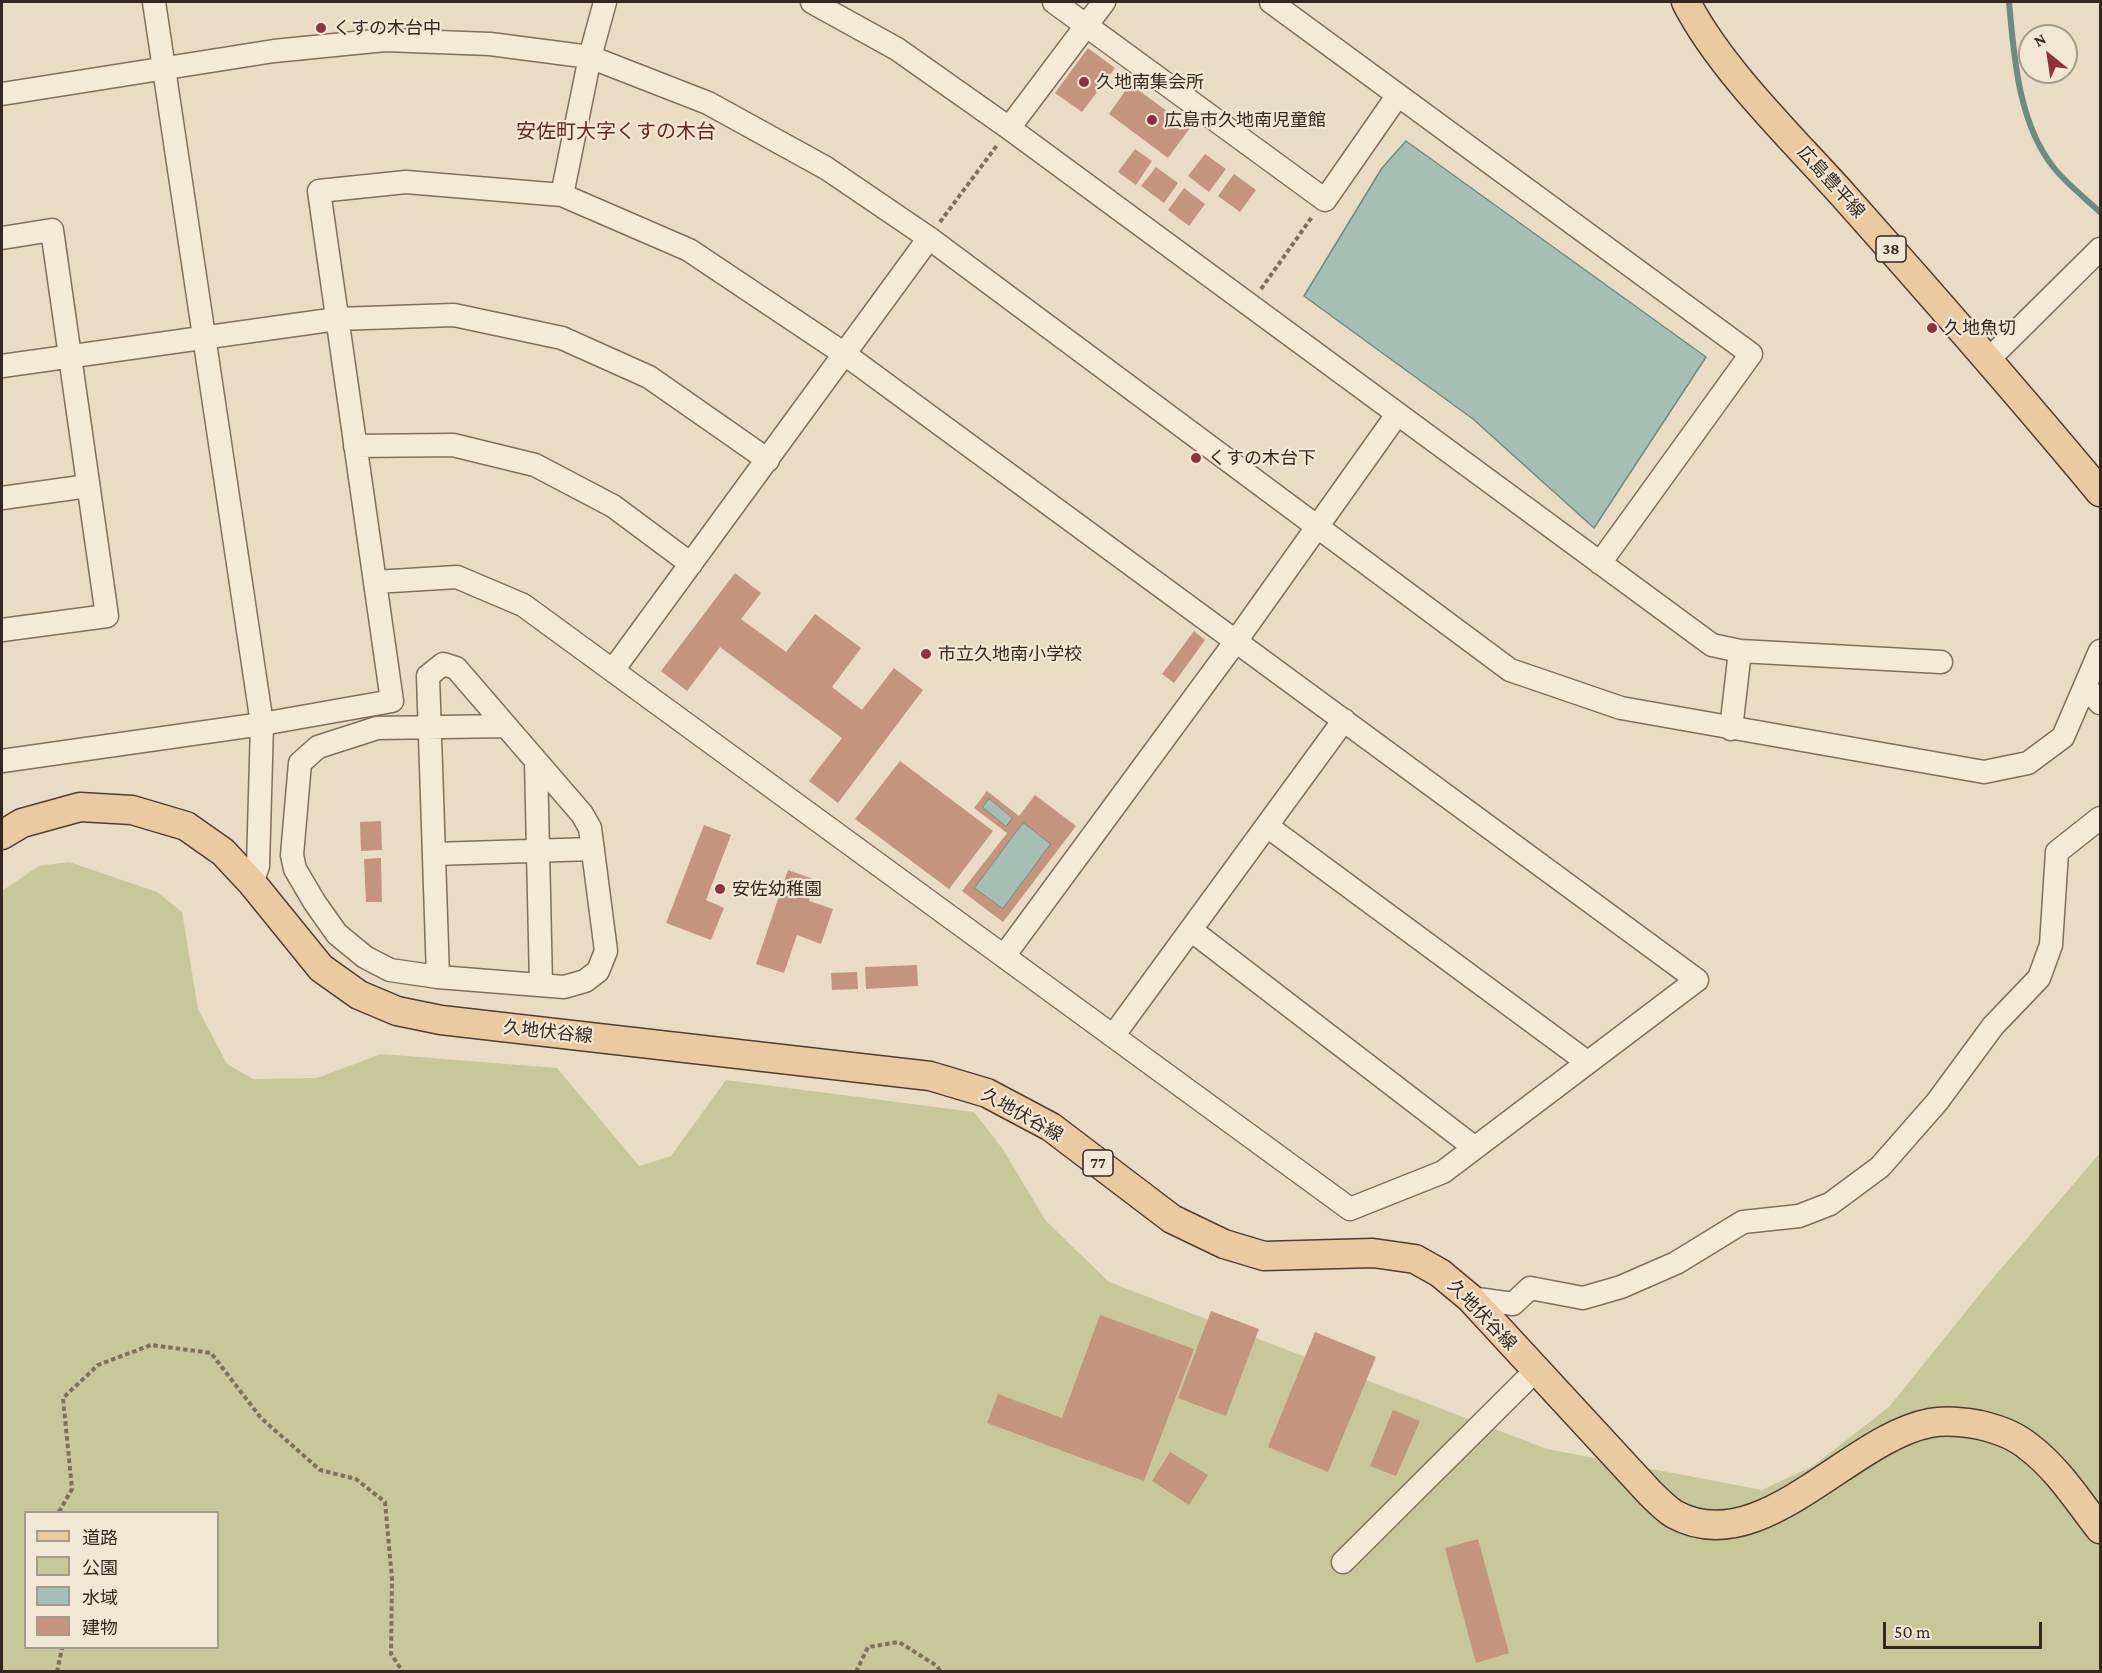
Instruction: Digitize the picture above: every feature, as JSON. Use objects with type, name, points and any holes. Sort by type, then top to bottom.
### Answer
[{"type":"main road","name":"広島豊平線","points":[[1686,2],[1695,20],[1750,91],[1989,359],[2100,492]]},
{"type":"main road","name":"久地伏谷線","points":[[2,836],[22,823],[80,807],[132,810],[186,826],[223,852],[252,883],[321,968],[359,995],[397,1011],[441,1020],[930,1076],[987,1093],[1051,1127],[1172,1219],[1224,1245],[1264,1256],[1373,1253],[1415,1259],[1440,1273],[1470,1298],[1650,1493],[1675,1514],[1707,1523],[1740,1522],[1771,1512],[1880,1443],[1930,1423],[1964,1422],[1997,1429],[2028,1446],[2052,1467],[2100,1529]]},
{"type":"street","points":[[154,2],[262,724],[258,866],[252,883]]},
{"type":"street","points":[[562,195],[590,57],[605,2]]},
{"type":"street","points":[[812,2],[897,49],[1005,134],[1712,645],[1740,651],[1941,662]]},
{"type":"street","points":[[1054,2],[1325,200],[1398,95]]},
{"type":"street","points":[[1005,134],[1104,2]]},
{"type":"street","points":[[1271,2],[1751,354],[1600,563]]},
{"type":"street","points":[[2,94],[274,51],[385,40],[490,44],[590,57],[708,103],[826,168],[933,232],[1317,528],[1510,670],[1622,708],[1984,772],[2028,763],[2063,738],[2093,695],[2100,651]]},
{"type":"street","points":[[2,761],[262,724],[392,701],[319,191],[406,182],[562,195],[689,250],[846,355],[1697,980],[1443,1172],[1350,1209],[523,605],[457,578],[375,582]]},
{"type":"street","points":[[2,238],[52,230],[107,616],[2,630]]},
{"type":"street","points":[[613,670],[846,355],[933,232]]},
{"type":"street","points":[[1989,359],[2100,249]]},
{"type":"street","points":[[2,366],[337,319],[454,315],[562,338],[649,377],[768,460]]},
{"type":"street","points":[[1004,956],[1236,641],[1396,416]]},
{"type":"street","points":[[355,446],[453,446],[536,465],[613,506],[691,564]]},
{"type":"street","points":[[2,498],[88,486]]},
{"type":"street","points":[[1731,729],[1740,651]]},
{"type":"street","points":[[438,977],[430,728],[428,676],[443,664],[456,668],[582,814],[590,828],[606,951],[598,971],[585,981],[564,987],[438,977],[390,970],[365,957],[337,934],[295,869],[292,855],[300,763],[318,747],[377,728],[430,728],[506,726]]},
{"type":"street","points":[[1113,1036],[1344,720]]},
{"type":"street","points":[[536,761],[541,985]]},
{"type":"street","points":[[1470,1298],[1512,1304],[1530,1288],[1583,1298],[1621,1287],[1676,1263],[1743,1222],[1799,1216],[1830,1204],[1880,1167],[1937,1102],[1993,1026],[2039,978],[2051,945],[2057,852],[2100,818]]},
{"type":"street","points":[[1267,826],[1587,1062]]},
{"type":"street","points":[[434,854],[593,849]]},
{"type":"street","points":[[1191,930],[1475,1148]]},
{"type":"street","points":[[1343,1562],[1535,1371]]},
{"type":"path","points":[[933,232],[1005,134]]},
{"type":"path","points":[[1255,298],[1318,209]]},
{"type":"path","points":[[59,1511],[72,1490],[63,1398],[98,1365],[150,1345],[211,1353],[261,1418],[320,1470],[356,1479],[385,1502],[392,1578],[391,1654],[404,1671]]},
{"type":"path","points":[[856,1671],[868,1647],[899,1642],[937,1666],[941,1671]]},
{"type":"path","points":[[57,1671],[62,1649]]},
{"type":"green space","points":[[69,862],[157,892],[182,912],[198,1009],[227,1064],[253,1079],[317,1078],[381,1054],[557,1068],[639,1166],[671,1156],[726,1080],[974,1112],[1002,1148],[1046,1221],[1109,1282],[1547,1449],[1762,1490],[1813,1466],[1889,1407],[1988,1284],[2100,1153],[2100,1671],[2,1672],[2,891],[39,866]]},
{"type":"water","points":[[1406,141],[1706,357],[1594,528],[1473,419],[1304,296],[1382,168]]},
{"type":"water","points":[[989,798],[1013,818],[1006,827],[982,807]]},
{"type":"water","points":[[1023,822],[1051,844],[1003,909],[974,888]]},
{"type":"building","points":[[1088,48],[1115,68],[1082,112],[1055,93]]},
{"type":"building","points":[[1130,84],[1190,128],[1168,158],[1109,114]]},
{"type":"building","points":[[1135,149],[1152,161],[1136,185],[1118,172]]},
{"type":"building","points":[[1205,154],[1226,169],[1209,192],[1188,176]]},
{"type":"building","points":[[1156,167],[1178,183],[1164,203],[1141,186]]},
{"type":"building","points":[[1234,174],[1256,190],[1240,212],[1218,196]]},
{"type":"building","points":[[1184,188],[1205,204],[1189,226],[1168,210]]},
{"type":"building","points":[[735,573],[761,593],[741,619],[786,652],[815,614],[861,648],[832,687],[862,710],[894,668],[923,690],[838,803],[809,781],[842,738],[720,647],[687,691],[661,671]]},
{"type":"building","points":[[1194,631],[1205,640],[1174,683],[1162,674]]},
{"type":"building","points":[[900,761],[993,831],[949,889],[855,819]]},
{"type":"building","points":[[987,791],[1019,816],[1035,795],[1076,826],[1003,922],[962,891],[1007,833],[974,808]],"holes":[[[989,798],[1013,818],[1006,827],[982,807]],[[1023,822],[1051,844],[1003,909],[974,888]]]},
{"type":"building","points":[[381,821],[382,850],[361,851],[360,822]]},
{"type":"building","points":[[704,825],[731,835],[706,900],[724,908],[711,940],[666,923]]},
{"type":"building","points":[[381,858],[382,902],[366,902],[364,859]]},
{"type":"building","points":[[788,870],[816,880],[809,901],[833,909],[821,944],[797,935],[784,973],[756,964]]},
{"type":"building","points":[[917,965],[918,986],[866,989],[865,967]]},
{"type":"building","points":[[857,972],[858,989],[832,990],[831,973]]},
{"type":"building","points":[[1211,1311],[1259,1329],[1226,1416],[1178,1398]]},
{"type":"building","points":[[1100,1315],[1194,1349],[1144,1481],[987,1423],[998,1394],[1062,1418]]},
{"type":"building","points":[[1315,1332],[1376,1357],[1328,1472],[1268,1447]]},
{"type":"building","points":[[1393,1410],[1420,1421],[1396,1476],[1370,1466]]},
{"type":"building","points":[[1170,1452],[1208,1475],[1189,1505],[1152,1481]]},
{"type":"building","points":[[1478,1539],[1509,1653],[1476,1663],[1445,1548]]},
{"type":"waterway","points":[[2009,2],[2016,66],[2032,131],[2054,168],[2100,212]]},
{"type":"place","name":"くすの木台中","points":[[321,28]]},
{"type":"place","name":"久地南集会所","points":[[1084,82]]},
{"type":"place","name":"広島市久地南児童館","points":[[1152,120]]},
{"type":"place","name":"久地魚切","points":[[1932,328]]},
{"type":"place","name":"くすの木台下","points":[[1196,458]]},
{"type":"place","name":"市立久地南小学校","points":[[926,654]]},
{"type":"place","name":"安佐幼稚園","points":[[720,889]]},
{"type":"district","name":"安佐町大字くすの木台","points":[[616,132]]}]
